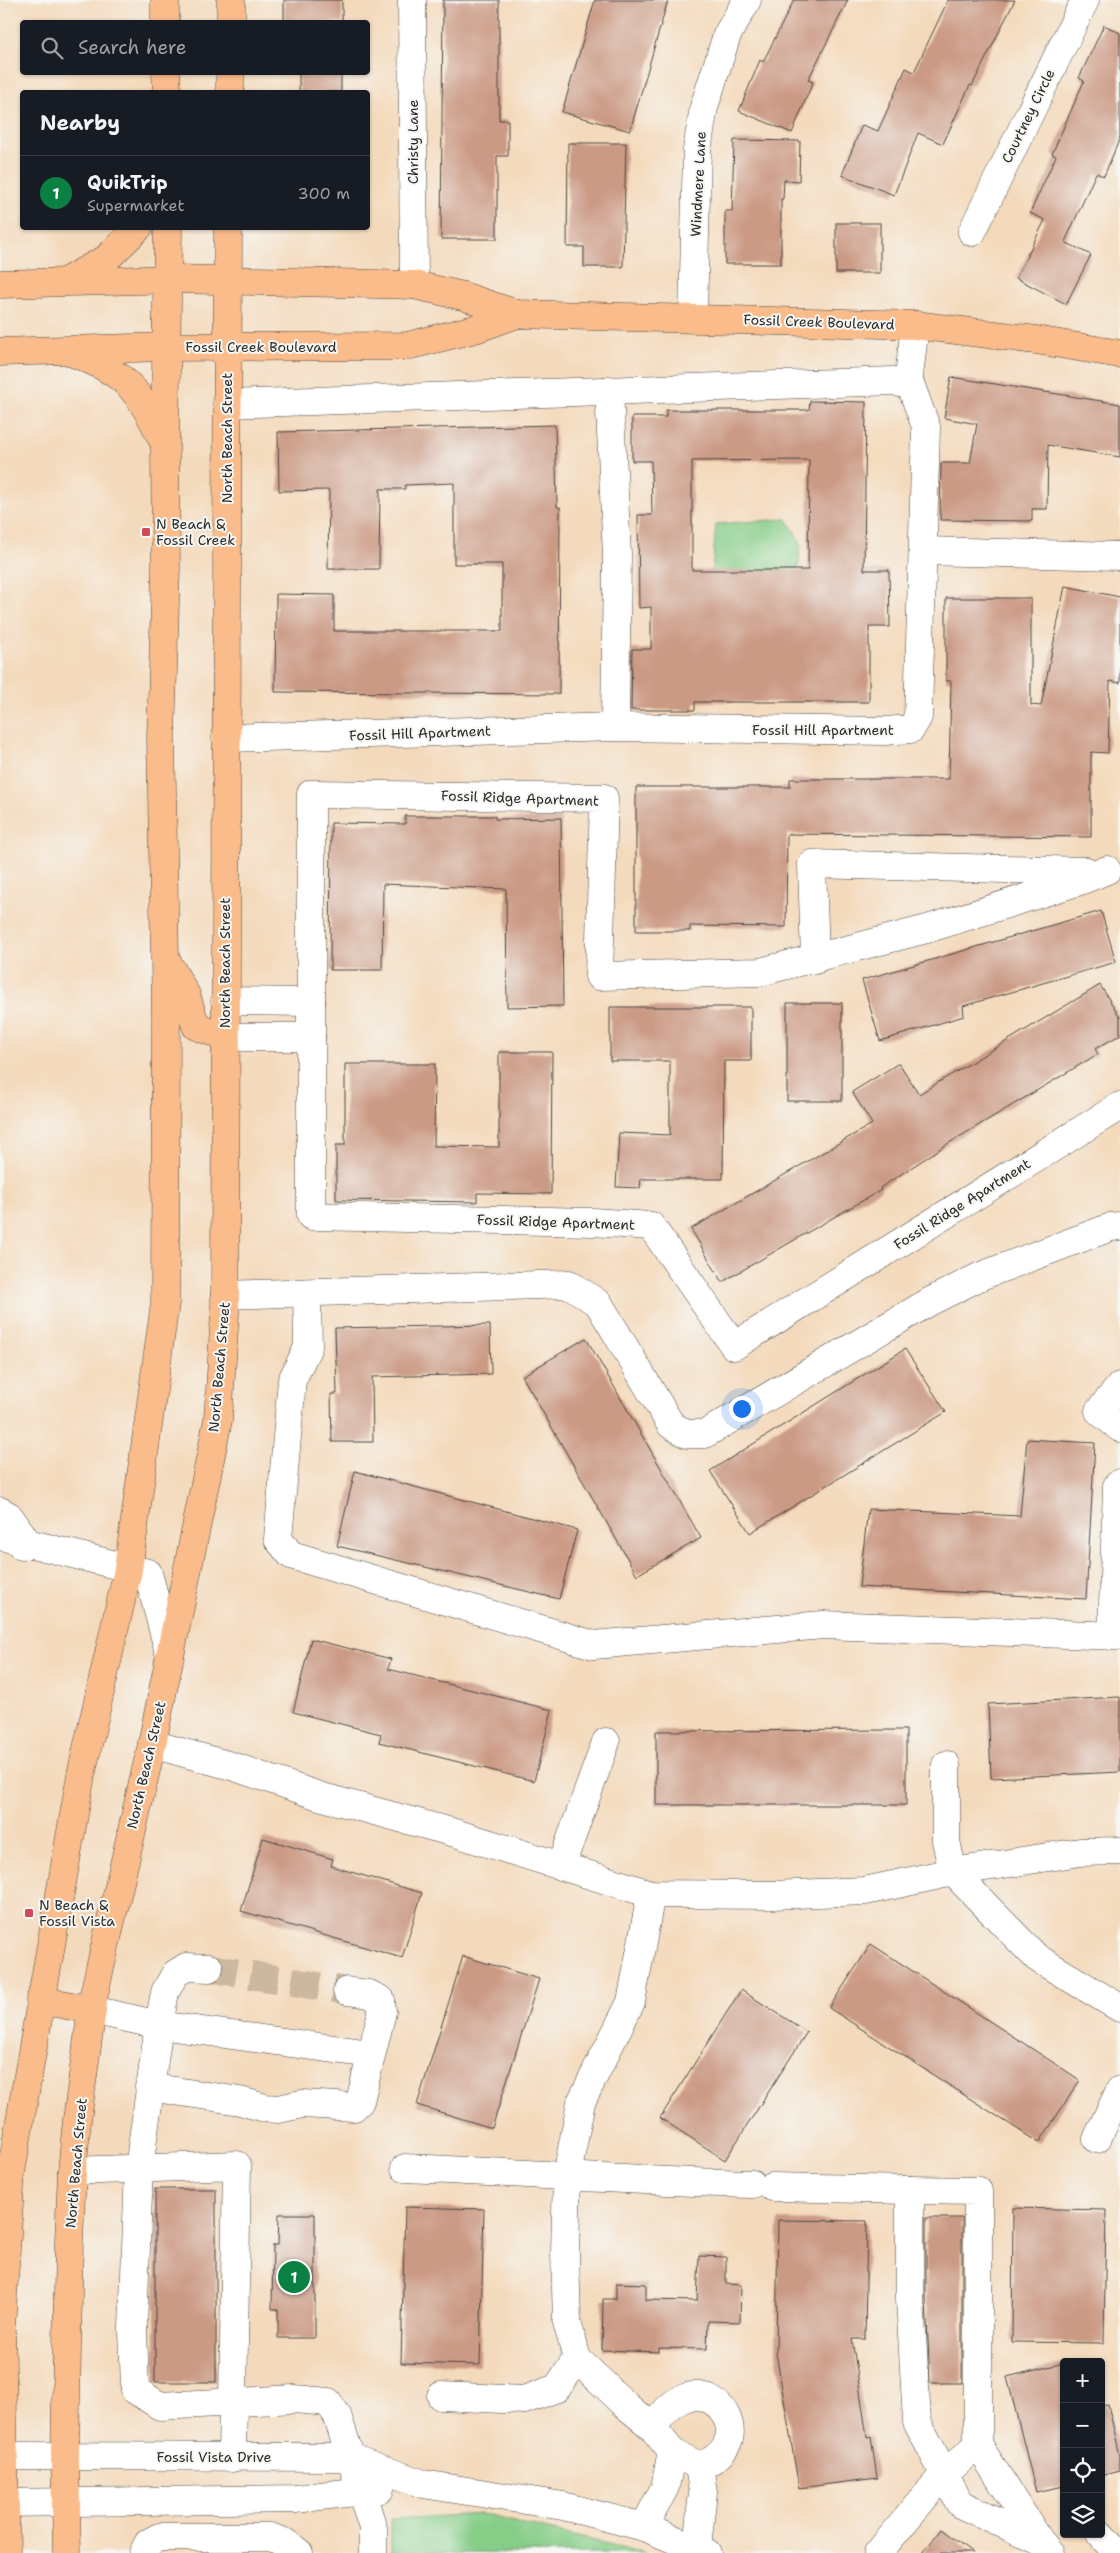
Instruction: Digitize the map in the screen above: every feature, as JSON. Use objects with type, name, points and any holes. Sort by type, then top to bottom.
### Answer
[{"type":"main road","points":[[164,0],[165,20]]},
{"type":"main road","points":[[231,20],[232,0]]},
{"type":"main road","points":[[166,75],[166,90]]},
{"type":"main road","points":[[230,75],[230,90]]},
{"type":"main road","points":[[63,282],[106,259],[136,230]]},
{"type":"main road","points":[[6,2553],[2,2503],[0,2327],[11,2172],[81,1775],[128,1570],[164,1303],[164,957],[161,737],[166,568],[164,446],[168,230]]},
{"type":"main road","name":"North Beach Street","points":[[67,2553],[65,2456],[72,2171],[94,1994],[152,1744],[218,1420],[225,1295],[228,230]]},
{"type":"main road","name":"Fossil Creek Boulevard","points":[[0,284],[228,279],[414,285],[464,296],[517,314],[915,325],[1036,340],[1120,354]]},
{"type":"main road","name":"Fossil Creek Boulevard","points":[[0,352],[166,347],[407,346],[475,329],[517,314]]},
{"type":"main road","points":[[64,350],[103,364],[132,387],[145,405],[164,446]]},
{"type":"main road","points":[[164,957],[186,996],[196,1026],[225,1037]]},
{"type":"main road","points":[[40,2000],[92,2010]]},
{"type":"street","name":"Christy Lane","points":[[412,0],[414,285]]},
{"type":"street","name":"Windmere Lane","points":[[693,318],[697,150],[704,107],[727,35],[747,0]]},
{"type":"street","name":"Courtney Circle","points":[[972,232],[1085,0]]},
{"type":"street","points":[[227,404],[859,381],[894,381],[908,385],[915,325]]},
{"type":"street","name":"Fossil Hill Apartment","points":[[226,738],[615,727],[885,731],[911,729],[918,717],[926,427],[911,386],[908,385]]},
{"type":"street","points":[[609,390],[617,555],[615,727]]},
{"type":"street","points":[[924,551],[1120,556]]},
{"type":"street","name":"Fossil Ridge Apartment","points":[[1113,870],[936,927],[815,960],[760,972],[599,976],[604,798],[311,794],[311,1216],[593,1222],[651,1226],[734,1346],[1120,1106]]},
{"type":"street","name":"Fossil Ridge Apartment","points":[[815,960],[812,864],[1081,872],[1113,870]]},
{"type":"street","points":[[225,1001],[311,1002]]},
{"type":"street","points":[[225,1037],[311,1037]]},
{"type":"street","points":[[225,1295],[569,1284],[586,1293],[600,1304],[671,1425],[687,1434],[705,1434],[929,1302],[972,1280],[1102,1230],[1120,1226]]},
{"type":"street","points":[[307,1293],[308,1347],[292,1380],[278,1539],[291,1555],[594,1646],[823,1625],[1116,1636],[1118,1486],[1120,1483]]},
{"type":"street","points":[[1120,1386],[1099,1411],[1120,1428]]},
{"type":"street","points":[[0,1511],[9,1516],[28,1543]]},
{"type":"street","points":[[0,1536],[128,1570],[148,1573],[170,1656]]},
{"type":"street","points":[[0,1555],[28,1543]]},
{"type":"street","points":[[561,1866],[606,1742]]},
{"type":"street","points":[[152,1744],[235,1767],[318,1796],[455,1833],[651,1894],[772,1895],[865,1891],[953,1872],[1080,1852],[1120,1851]]},
{"type":"street","points":[[946,1765],[946,1841],[953,1872],[1037,1958],[1120,2008]]},
{"type":"street","points":[[651,1894],[631,2002],[581,2102],[567,2175],[565,2252],[567,2322],[577,2359],[652,2427],[672,2452],[699,2466],[715,2461],[726,2449],[730,2433],[727,2416],[717,2403],[701,2397],[684,2398],[670,2407],[652,2427]]},
{"type":"street","points":[[210,1968],[186,1967],[175,1974],[165,1992],[159,2025],[138,2168],[133,2328],[135,2390],[160,2406],[294,2399],[328,2402],[337,2415],[373,2528],[373,2553]]},
{"type":"street","points":[[149,2087],[240,2100],[266,2095],[280,2095],[302,2104],[354,2107],[360,2101],[382,2012],[381,2000],[369,1994],[347,1991]]},
{"type":"street","points":[[92,2010],[159,2025],[372,2054]]},
{"type":"street","points":[[1097,2139],[1120,2090]]},
{"type":"street","points":[[72,2171],[237,2165],[232,2458]]},
{"type":"street","points":[[405,2168],[567,2175],[631,2181],[978,2191],[978,2446],[1045,2547]]},
{"type":"street","points":[[910,2190],[910,2299],[917,2422],[960,2504],[1045,2547]]},
{"type":"street","points":[[442,2396],[524,2400],[557,2388],[577,2359]]},
{"type":"street","points":[[878,2553],[944,2474],[978,2446]]},
{"type":"street","points":[[644,2527],[665,2487],[672,2452]]},
{"type":"street","name":"Fossil Vista Drive","points":[[2,2456],[349,2457],[423,2484],[563,2506],[644,2527],[702,2550]]},
{"type":"street","points":[[699,2466],[703,2492],[702,2550]]},
{"type":"street","name":"Fossil Vista Drive","points":[[2,2503],[67,2504],[295,2499],[423,2484]]},
{"type":"street","points":[[143,2553],[148,2543],[159,2537],[270,2536],[287,2543],[299,2553]]},
{"type":"street","points":[[1104,2538],[1117,2553]]},
{"type":"green space","points":[[787,519],[801,543],[798,568],[712,574],[716,524]]},
{"type":"green space","points":[[481,2514],[646,2553],[391,2553],[391,2519]]},
{"type":"building","points":[[284,0],[342,0],[342,20],[284,20]]},
{"type":"building","points":[[443,0],[499,0],[499,120],[508,120],[508,156],[497,156],[497,239],[441,239]]},
{"type":"building","points":[[595,0],[668,0],[630,131],[562,112]]},
{"type":"building","points":[[794,0],[848,0],[808,80],[813,82],[792,133],[739,111],[760,60],[763,62]]},
{"type":"building","points":[[948,0],[1015,0],[972,86],[970,85],[943,144],[918,133],[894,195],[842,175],[862,125],[878,131],[906,68],[914,72]]},
{"type":"building","points":[[1104,25],[1120,33],[1120,138],[1104,176],[1096,173],[1065,242],[1091,255],[1066,304],[1016,278],[1045,220],[1030,213],[1056,156],[1052,154],[1084,81],[1079,78]]},
{"type":"building","points":[[299,75],[341,75],[341,90],[299,90]]},
{"type":"building","points":[[734,140],[800,141],[799,181],[784,180],[783,199],[781,199],[781,264],[725,264],[725,211],[732,211]]},
{"type":"building","points":[[568,143],[626,143],[623,267],[584,267],[584,247],[567,247]]},
{"type":"building","points":[[836,223],[880,223],[880,273],[836,273]]},
{"type":"building","points":[[951,377],[1120,404],[1120,457],[1048,445],[1047,509],[1032,509],[1032,521],[940,520],[941,463],[970,463],[977,424],[944,418]]},
{"type":"building","points":[[810,401],[866,402],[864,570],[889,570],[890,627],[869,627],[869,702],[695,702],[695,710],[631,710],[632,649],[651,649],[651,607],[639,608],[638,515],[652,515],[651,461],[632,461],[632,417],[666,417],[666,410],[809,410]],"holes":[[[809,460],[808,570],[692,570],[692,461]]]},
{"type":"building","points":[[555,425],[557,507],[560,507],[559,694],[275,692],[276,594],[334,595],[334,631],[502,631],[502,564],[454,564],[454,483],[405,485],[405,489],[380,489],[379,569],[328,569],[329,490],[279,491],[278,432]]},
{"type":"building","points":[[1065,586],[1120,597],[1120,683],[1110,681],[1108,753],[1091,752],[1091,837],[787,834],[786,927],[690,926],[690,931],[636,931],[636,787],[790,787],[790,779],[949,779],[951,681],[946,681],[946,598],[1031,598],[1031,705],[1041,706]]},
{"type":"building","points":[[405,816],[495,816],[495,819],[561,818],[563,1006],[507,1007],[506,889],[383,884],[382,970],[330,970],[331,823],[405,824]]},
{"type":"building","points":[[1101,911],[1116,962],[963,1006],[964,1016],[880,1041],[862,980]]},
{"type":"building","points":[[1100,985],[1120,1017],[1120,1035],[1095,1049],[1098,1054],[949,1143],[880,1188],[881,1190],[722,1282],[691,1229],[872,1124],[852,1092],[899,1063],[919,1094]]},
{"type":"building","points":[[787,1003],[842,1003],[842,1101],[787,1101]]},
{"type":"building","points":[[610,1007],[751,1007],[751,1061],[724,1061],[723,1179],[641,1179],[640,1188],[616,1187],[619,1133],[670,1135],[670,1061],[610,1061]]},
{"type":"building","points":[[499,1052],[552,1052],[551,1194],[477,1193],[477,1202],[336,1200],[336,1145],[345,1145],[345,1064],[435,1064],[434,1146],[499,1147]]},
{"type":"building","points":[[490,1325],[491,1374],[372,1377],[373,1442],[332,1442],[331,1394],[337,1394],[335,1328]]},
{"type":"building","points":[[586,1338],[701,1538],[637,1575],[522,1376]]},
{"type":"building","points":[[905,1349],[946,1412],[750,1533],[710,1471]]},
{"type":"building","points":[[1027,1439],[1095,1443],[1086,1599],[859,1587],[868,1509],[1020,1516]]},
{"type":"building","points":[[355,1471],[577,1530],[559,1599],[337,1546]]},
{"type":"building","points":[[311,1639],[391,1659],[388,1669],[552,1710],[534,1781],[379,1742],[381,1734],[293,1712]]},
{"type":"building","points":[[1120,1697],[1120,1772],[991,1778],[988,1704]]},
{"type":"building","points":[[906,1730],[906,1805],[656,1805],[656,1731]]},
{"type":"building","points":[[263,1838],[333,1859],[331,1866],[422,1893],[402,1958],[241,1911]]},
{"type":"building","points":[[871,1944],[1080,2080],[1039,2143],[829,2008]]},
{"type":"building","points":[[463,1956],[539,1979],[492,2128],[417,2105]]},
{"type":"building","points":[[741,1990],[807,2032],[725,2160],[660,2118]]},
{"type":"building","points":[[155,2189],[216,2189],[216,2382],[155,2382]]},
{"type":"building","points":[[405,2207],[484,2209],[480,2365],[401,2363]]},
{"type":"building","points":[[1013,2208],[1106,2210],[1104,2343],[1012,2342]]},
{"type":"building","points":[[279,2214],[315,2214],[315,2338],[278,2338],[278,2309],[272,2309],[273,2245],[278,2245]]},
{"type":"building","points":[[926,2218],[962,2218],[962,2383],[930,2383],[926,2299]]},
{"type":"building","points":[[778,2220],[867,2221],[865,2339],[852,2339],[867,2437],[871,2436],[877,2478],[799,2488],[776,2353]]},
{"type":"building","points":[[699,2256],[726,2257],[726,2284],[741,2285],[740,2322],[708,2321],[707,2349],[659,2348],[659,2352],[602,2350],[603,2299],[616,2299],[616,2283],[646,2284],[646,2300],[697,2301]]},
{"type":"building","points":[[1060,2364],[1060,2487],[1036,2492],[1007,2377]]},
{"type":"building","points":[[1105,2405],[1108,2405],[1120,2455],[1120,2471],[1105,2475],[1105,2448]]},
{"type":"building","points":[[941,2529],[973,2553],[923,2553]]},
{"type":"tunnel","points":[[209,1968],[347,1991]]},
{"type":"place","name":"N Beach & Fossil Creek","points":[[146,532]]},
{"type":"place","name":"N Beach & Fossil Vista","points":[[29,1913]]},
{"type":"place","name":"QuikTrip","points":[[294,2277]]}]
